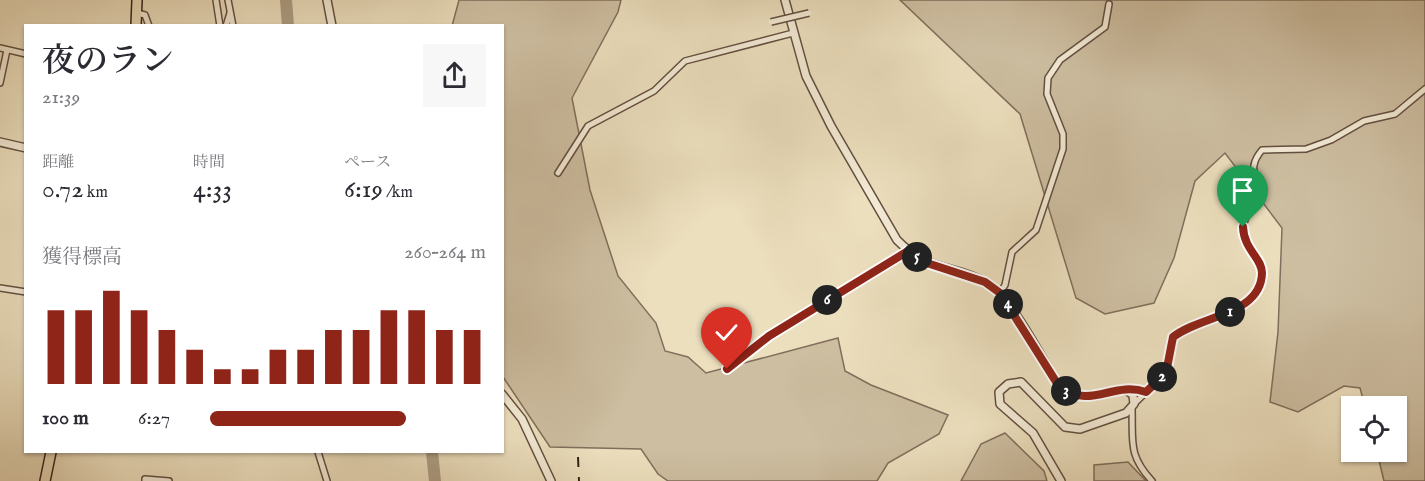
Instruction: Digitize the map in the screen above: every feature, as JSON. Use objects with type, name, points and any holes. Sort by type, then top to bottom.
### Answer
[{"type":"highway","points":[[136,24],[137,0]]},
{"type":"highway","points":[[45,481],[51,453]]},
{"type":"street","points":[[216,0],[220,24]]},
{"type":"street","points":[[228,0],[233,24]]},
{"type":"street","points":[[327,0],[332,24]]},
{"type":"street","points":[[785,0],[806,76],[831,126],[897,240],[908,251],[930,264],[985,282],[1000,293],[1060,388],[1074,397],[1125,389],[1146,392]]},
{"type":"street","points":[[1000,293],[1005,285],[1012,252],[1036,230],[1063,149],[1064,134],[1047,94],[1048,78],[1060,60],[1104,27],[1108,4]]},
{"type":"street","points":[[227,24],[231,12]]},
{"type":"street","points":[[137,13],[145,15],[148,24]]},
{"type":"street","points":[[771,22],[809,13]]},
{"type":"street","points":[[558,173],[588,126],[654,91],[685,61],[793,33]]},
{"type":"street","points":[[0,48],[24,54]]},
{"type":"street","points":[[0,83],[7,50]]},
{"type":"street","points":[[1061,481],[1033,433],[1000,404],[999,392],[1008,384],[1021,382],[1065,427],[1080,429],[1118,416],[1133,406],[1166,373],[1173,337],[1185,328],[1206,318],[1245,305],[1259,284],[1262,272],[1258,261],[1245,244],[1243,227],[1244,219],[1255,199],[1253,167],[1262,150],[1292,150],[1315,146],[1364,121],[1395,114],[1425,89]]},
{"type":"street","points":[[0,142],[24,148]]},
{"type":"street","points":[[727,369],[769,336],[908,251]]},
{"type":"street","points":[[0,288],[24,292]]},
{"type":"street","points":[[1125,389],[1133,395],[1133,454],[1136,463],[1152,481]]},
{"type":"street","points":[[504,396],[522,419],[551,481]]},
{"type":"street","points":[[318,453],[327,481]]},
{"type":"street","points":[[145,481],[145,478],[169,481]]},
{"type":"shaded area","points":[[459,0],[621,0],[618,12],[572,98],[590,190],[618,276],[656,323],[665,351],[688,357],[706,373],[838,338],[845,371],[871,385],[948,415],[939,434],[888,463],[877,481],[668,481],[658,474],[641,449],[550,447],[504,378],[504,24],[453,24]]},
{"type":"shaded area","points":[[900,0],[1425,0],[1425,481],[1384,481],[1379,462],[1407,462],[1407,396],[1362,396],[1360,388],[1344,386],[1298,412],[1270,402],[1278,332],[1282,228],[1225,153],[1195,181],[1174,258],[1154,303],[1105,314],[1076,298],[1020,114]]},
{"type":"shaded area","points":[[1005,433],[1044,471],[1047,481],[961,481],[981,444]]},
{"type":"shaded area","points":[[1128,462],[1146,481],[1094,481],[1094,465]]},
{"type":"waterway","points":[[286,0],[288,24]]},
{"type":"waterway","points":[[432,453],[435,481]]},
{"type":"railway","points":[[578,457],[579,481]]},
{"type":"route","points":[[727,369],[769,336],[908,251],[930,264],[985,282],[1000,293],[1060,388],[1074,397],[1131,388],[1146,392],[1166,373],[1173,337],[1185,328],[1206,318],[1238,309],[1254,295],[1262,272],[1258,261],[1245,244],[1243,227]]}]
